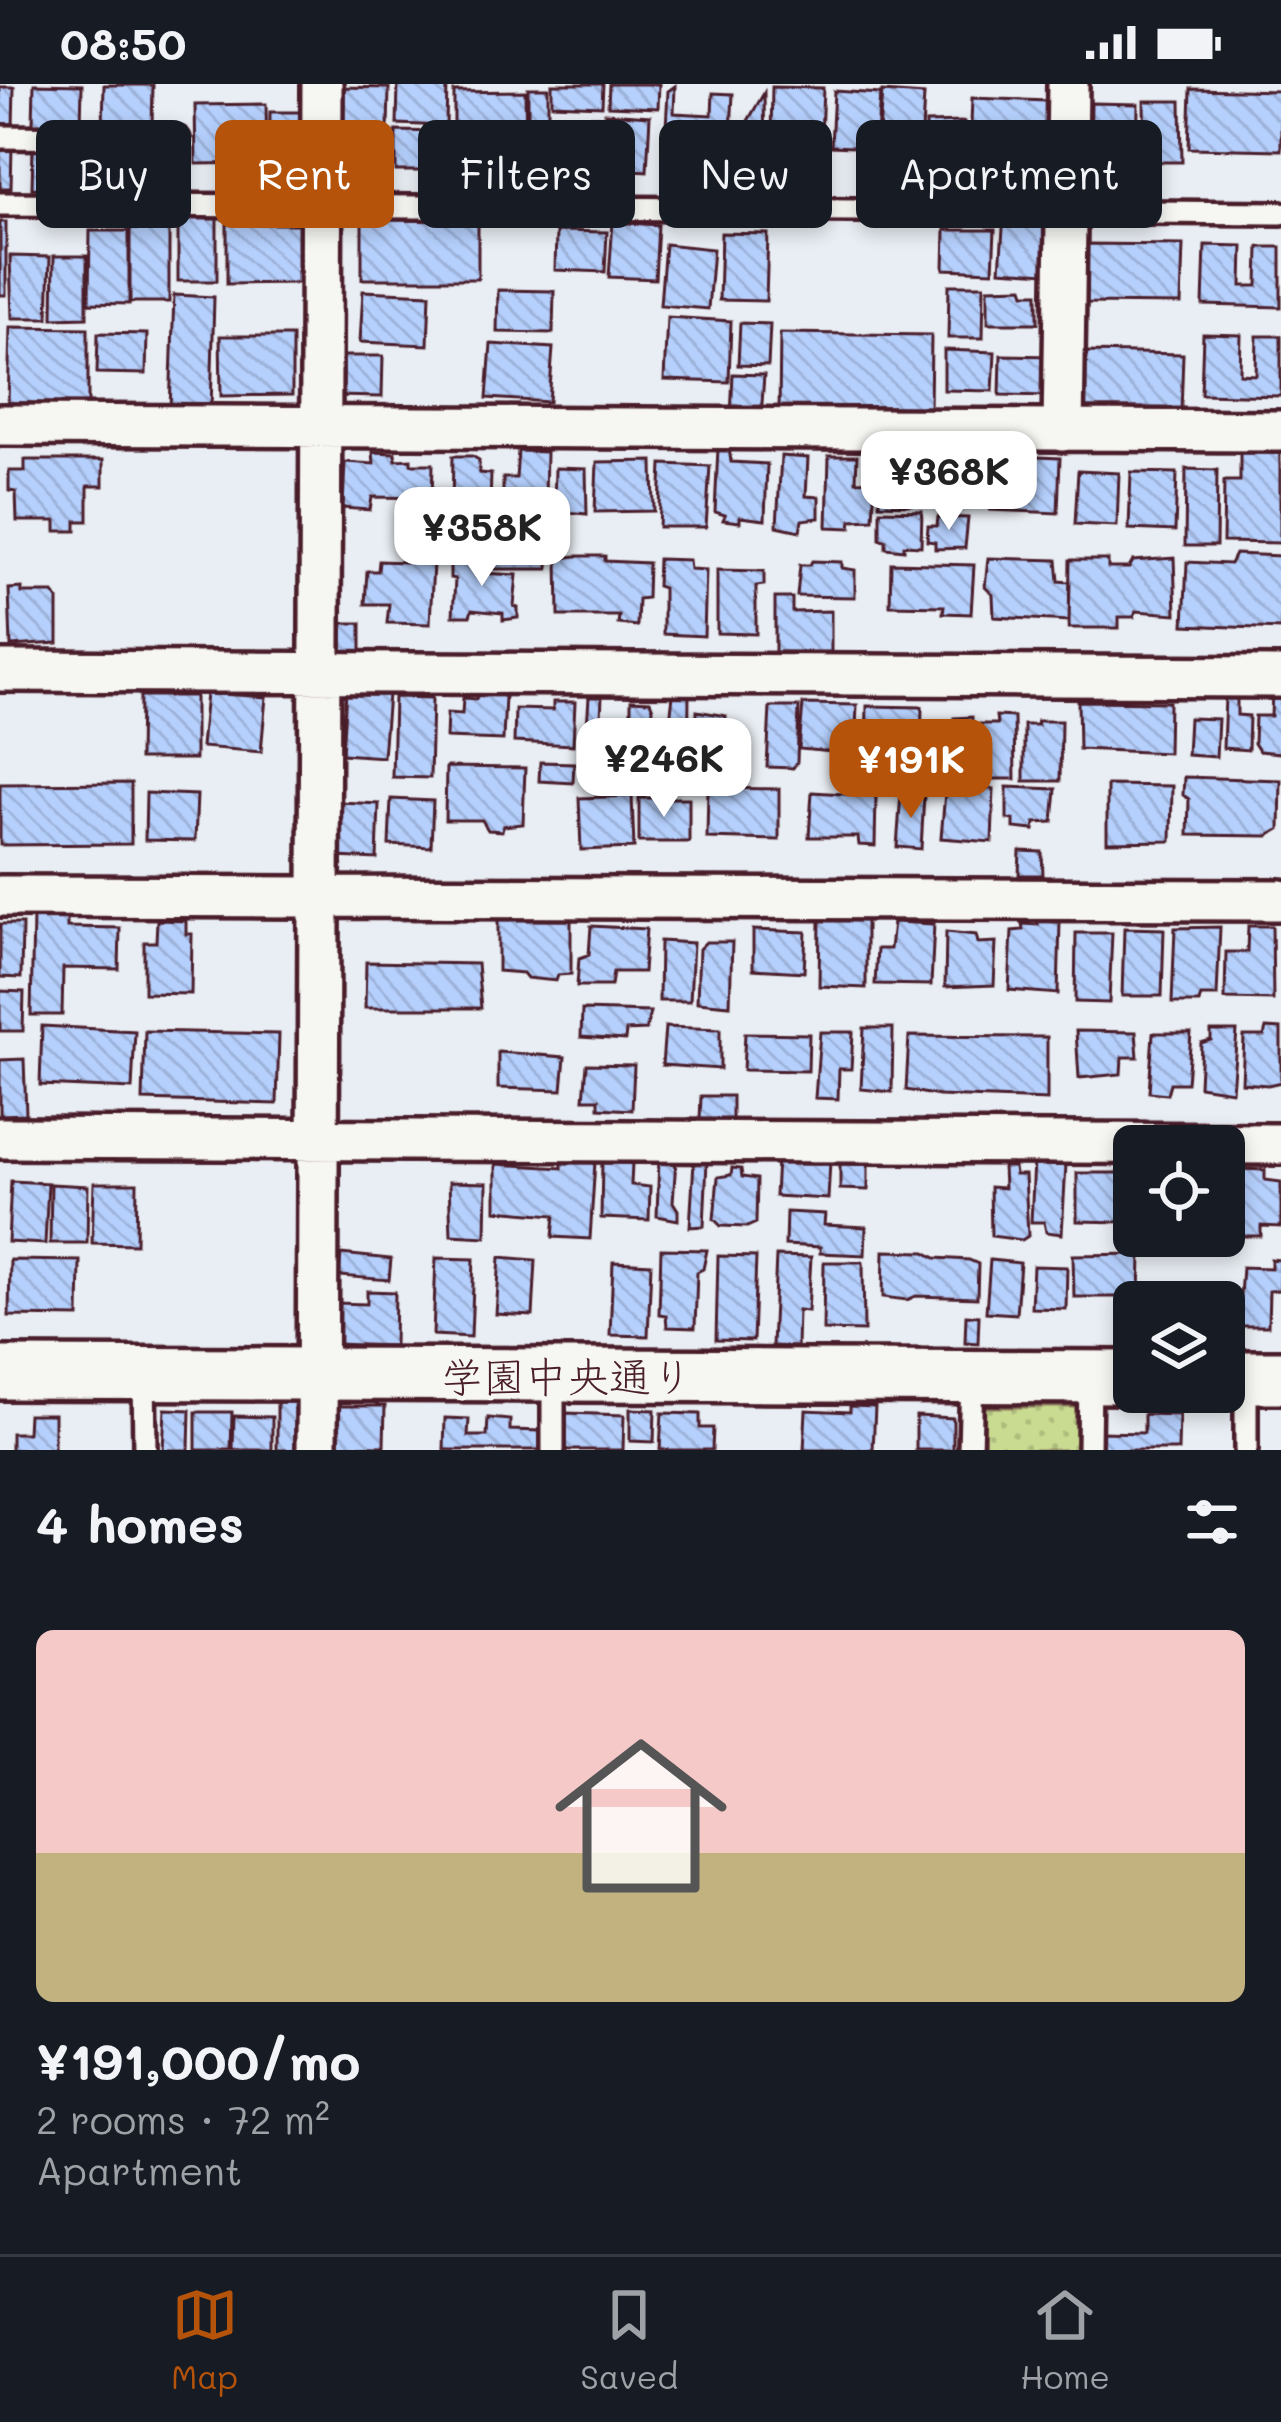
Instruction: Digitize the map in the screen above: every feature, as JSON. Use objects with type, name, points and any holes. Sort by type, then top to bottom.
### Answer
[{"type":"street","points":[[322,84],[322,120]]},
{"type":"street","points":[[1068,84],[1068,120]]},
{"type":"street","points":[[317,1450],[322,228]]},
{"type":"street","points":[[1063,431],[1068,228]]},
{"type":"street","points":[[0,425],[1281,431]]},
{"type":"street","points":[[0,671],[1281,677]]},
{"type":"street","points":[[0,896],[1281,900]]},
{"type":"street","points":[[0,1138],[1281,1144]]},
{"type":"street","name":"学園中央通り","points":[[0,1373],[1112,1377]]},
{"type":"lane","points":[[0,137],[36,137]]},
{"type":"lane","points":[[0,204],[215,205]]},
{"type":"lane","points":[[394,207],[856,210]]},
{"type":"lane","points":[[1162,212],[1281,213]]},
{"type":"lane","points":[[144,1373],[145,1450]]},
{"type":"lane","points":[[553,1375],[553,1450]]},
{"type":"lane","points":[[970,1450],[972,1376]]},
{"type":"lane","points":[[1089,1450],[1112,1377]]},
{"type":"lane","points":[[1246,1450],[1250,1377]]},
{"type":"green space","points":[[985,1407],[1077,1407],[1078,1450],[984,1450]]},
{"type":"building","points":[[34,84],[82,85],[81,120],[36,120],[33,125]]},
{"type":"building","points":[[398,84],[447,85],[446,120],[397,124]]},
{"type":"building","points":[[552,84],[603,84],[602,106],[552,104]]},
{"type":"building","points":[[609,84],[659,84],[658,108],[608,106]]},
{"type":"building","points":[[104,85],[153,85],[152,120],[103,120]]},
{"type":"building","points":[[675,86],[674,113],[712,115],[713,93],[733,94],[732,120],[666,120],[668,91]]},
{"type":"building","points":[[0,87],[14,87],[13,128],[0,127]]},
{"type":"building","points":[[340,87],[389,88],[388,120],[339,120]]},
{"type":"building","points":[[772,87],[823,88],[822,120],[771,120]]},
{"type":"building","points":[[528,88],[548,88],[548,120],[528,120]]},
{"type":"building","points":[[1191,89],[1281,91],[1281,150],[1189,148]]},
{"type":"building","points":[[525,91],[525,120],[454,120],[454,92]]},
{"type":"building","points":[[834,91],[880,94],[878,120],[856,120],[856,147],[832,146]]},
{"type":"building","points":[[882,92],[924,95],[923,120],[880,120]]},
{"type":"building","points":[[764,93],[764,120],[748,120]]},
{"type":"building","points":[[972,98],[1047,101],[1046,120],[971,120]]},
{"type":"building","points":[[1144,101],[1181,101],[1182,162],[1162,162],[1162,120],[1144,120]]},
{"type":"building","points":[[1091,103],[1138,104],[1138,120],[1091,120]]},
{"type":"building","points":[[266,104],[266,120],[215,120],[215,164],[196,164],[195,105]]},
{"type":"building","points":[[270,112],[309,112],[309,120],[270,120]]},
{"type":"building","points":[[605,113],[650,116],[647,171],[635,170],[635,120],[605,120]]},
{"type":"building","points":[[557,116],[599,116],[599,120],[557,120]]},
{"type":"building","points":[[396,131],[418,131],[418,171],[396,171]]},
{"type":"building","points":[[0,147],[12,147],[11,188],[0,188]]},
{"type":"building","points":[[33,147],[36,147],[36,188],[32,188]]},
{"type":"building","points":[[191,208],[215,209],[217,281],[178,281],[178,228],[191,228]]},
{"type":"building","points":[[394,218],[418,218],[418,228],[478,228],[478,279],[362,279],[362,228],[394,228]]},
{"type":"building","points":[[0,222],[6,222],[6,295],[0,295]]},
{"type":"building","points":[[658,225],[655,279],[609,277],[613,228]]},
{"type":"building","points":[[227,228],[298,228],[298,283],[227,284]]},
{"type":"building","points":[[1003,228],[1048,228],[1046,273],[1000,270]]},
{"type":"building","points":[[130,229],[169,230],[169,302],[130,302]]},
{"type":"building","points":[[945,230],[995,230],[993,271],[944,269]]},
{"type":"building","points":[[90,231],[129,231],[129,304],[89,303]]},
{"type":"building","points":[[556,231],[607,232],[605,272],[555,270]]},
{"type":"building","points":[[721,233],[768,234],[766,301],[719,300]]},
{"type":"building","points":[[665,244],[713,249],[708,309],[660,305]]},
{"type":"building","points":[[1086,244],[1183,245],[1181,304],[1083,303]]},
{"type":"building","points":[[1205,245],[1243,246],[1242,286],[1258,286],[1259,247],[1281,247],[1281,307],[1203,305]]},
{"type":"building","points":[[10,256],[50,257],[48,318],[12,318]]},
{"type":"building","points":[[54,256],[87,256],[87,317],[53,318]]},
{"type":"building","points":[[949,285],[984,285],[983,338],[948,338]]},
{"type":"building","points":[[1023,287],[1025,293],[1038,293],[1038,323],[988,323],[988,288]]},
{"type":"building","points":[[498,290],[554,291],[553,333],[497,332]]},
{"type":"building","points":[[363,291],[430,294],[428,345],[360,342]]},
{"type":"building","points":[[174,295],[214,297],[211,411],[170,410]]},
{"type":"building","points":[[667,317],[731,321],[729,382],[664,380]]},
{"type":"building","points":[[740,323],[770,324],[768,366],[738,365]]},
{"type":"building","points":[[10,327],[88,328],[88,410],[8,404]]},
{"type":"building","points":[[98,333],[147,334],[146,374],[97,373]]},
{"type":"building","points":[[780,333],[931,335],[930,415],[779,413]]},
{"type":"building","points":[[1203,334],[1241,335],[1240,374],[1256,375],[1257,336],[1281,336],[1281,396],[1201,394]]},
{"type":"building","points":[[220,336],[292,336],[292,395],[221,396]]},
{"type":"building","points":[[491,344],[553,348],[549,402],[487,398]]},
{"type":"building","points":[[944,350],[995,352],[993,391],[944,390]]},
{"type":"building","points":[[1086,352],[1183,354],[1181,413],[1084,411]]},
{"type":"building","points":[[1001,355],[1052,356],[1050,396],[1000,395]]},
{"type":"building","points":[[334,356],[383,356],[382,397],[333,396]]},
{"type":"building","points":[[733,374],[764,375],[761,418],[731,416]]},
{"type":"building","points":[[718,448],[729,448],[731,462],[767,464],[765,520],[723,520],[725,515],[715,512]]},
{"type":"building","points":[[1240,448],[1280,448],[1280,543],[1223,542],[1224,481],[1240,481]]},
{"type":"building","points":[[883,449],[900,450],[903,466],[912,466],[911,505],[879,504]]},
{"type":"building","points":[[518,451],[546,452],[545,501],[527,501],[526,508],[503,506],[503,478],[516,478]]},
{"type":"building","points":[[944,451],[977,454],[973,505],[940,503]]},
{"type":"building","points":[[373,452],[395,453],[396,460],[411,459],[411,464],[433,464],[432,498],[372,497],[370,510],[343,508],[345,462],[374,464]]},
{"type":"building","points":[[992,455],[1060,458],[1058,513],[990,510]]},
{"type":"building","points":[[453,456],[472,456],[479,460],[479,473],[491,474],[490,506],[482,506],[482,511],[452,507]]},
{"type":"building","points":[[781,456],[808,458],[806,496],[819,497],[819,518],[802,520],[800,531],[777,526]]},
{"type":"building","points":[[829,456],[857,456],[856,481],[875,480],[873,519],[852,520],[851,528],[827,527]]},
{"type":"building","points":[[25,460],[103,460],[103,486],[88,486],[88,521],[76,521],[76,531],[56,531],[56,521],[17,521],[9,471],[25,471]]},
{"type":"building","points":[[653,461],[654,511],[595,512],[597,462]]},
{"type":"building","points":[[662,464],[710,466],[706,527],[659,527]]},
{"type":"building","points":[[555,468],[586,469],[587,514],[554,511]]},
{"type":"building","points":[[1186,469],[1217,470],[1216,546],[1185,546]]},
{"type":"building","points":[[1078,471],[1119,473],[1117,526],[1075,524]]},
{"type":"building","points":[[1131,472],[1177,473],[1175,531],[1129,529]]},
{"type":"building","points":[[880,510],[922,511],[921,546],[886,548],[886,540],[880,539]]},
{"type":"building","points":[[938,517],[968,518],[965,548],[935,549],[935,542],[927,541],[928,526],[937,526]]},
{"type":"building","points":[[457,523],[477,525],[476,547],[456,545]]},
{"type":"building","points":[[483,524],[537,524],[538,533],[549,534],[548,569],[495,569],[482,551]]},
{"type":"building","points":[[1235,554],[1281,556],[1281,629],[1184,625],[1187,562],[1230,564]]},
{"type":"building","points":[[575,556],[648,563],[647,598],[638,599],[637,626],[618,624],[619,616],[559,616],[558,559]]},
{"type":"building","points":[[450,557],[483,559],[482,573],[517,575],[514,606],[518,618],[503,620],[503,613],[472,610],[470,616],[453,616],[455,579],[450,578]]},
{"type":"building","points":[[988,558],[1057,560],[1059,581],[1070,582],[1069,621],[994,617],[993,595],[985,587]]},
{"type":"building","points":[[1174,558],[1176,614],[1136,611],[1134,617],[1119,617],[1119,628],[1069,628],[1070,560],[1108,560],[1108,568],[1129,568],[1133,561]]},
{"type":"building","points":[[658,559],[689,560],[690,569],[706,570],[704,636],[663,634]]},
{"type":"building","points":[[379,561],[433,563],[430,624],[387,623],[389,604],[365,604],[367,571],[378,571]]},
{"type":"building","points":[[842,562],[842,568],[855,570],[855,597],[797,596],[800,565]]},
{"type":"building","points":[[891,563],[974,565],[971,614],[943,613],[944,606],[890,605]]},
{"type":"building","points":[[717,570],[764,571],[764,585],[756,586],[756,634],[717,633]]},
{"type":"building","points":[[22,588],[22,593],[53,593],[58,600],[58,643],[11,646],[9,589]]},
{"type":"building","points":[[775,598],[792,598],[792,612],[831,611],[831,652],[775,652]]},
{"type":"building","points":[[343,623],[361,623],[361,653],[340,652]]},
{"type":"building","points":[[346,691],[388,694],[383,757],[342,754]]},
{"type":"building","points":[[1272,691],[1281,692],[1281,753],[1259,751],[1254,743],[1255,716],[1271,716]]},
{"type":"building","points":[[206,693],[266,697],[261,752],[201,747]]},
{"type":"building","points":[[478,693],[505,696],[503,740],[446,738],[447,713],[462,714],[463,698],[476,699]]},
{"type":"building","points":[[673,695],[689,696],[688,771],[657,770],[659,720],[670,721]]},
{"type":"building","points":[[140,696],[195,696],[195,759],[139,759]]},
{"type":"building","points":[[394,697],[432,698],[430,778],[392,777]]},
{"type":"building","points":[[589,697],[602,697],[601,718],[614,719],[612,773],[584,772]]},
{"type":"building","points":[[1225,697],[1237,697],[1237,715],[1249,716],[1248,750],[1223,748]]},
{"type":"building","points":[[631,700],[650,701],[653,708],[650,772],[621,771],[623,722],[631,722]]},
{"type":"building","points":[[1078,701],[1169,702],[1168,753],[1079,749]]},
{"type":"building","points":[[553,702],[575,702],[573,745],[514,742],[515,709],[553,710]]},
{"type":"building","points":[[803,704],[857,705],[855,754],[799,749]]},
{"type":"building","points":[[867,706],[922,707],[921,753],[866,750]]},
{"type":"building","points":[[770,707],[799,707],[793,768],[767,767]]},
{"type":"building","points":[[697,711],[726,716],[722,773],[695,772]]},
{"type":"building","points":[[996,716],[1014,717],[1015,779],[980,779],[980,724],[997,724]]},
{"type":"building","points":[[972,717],[973,780],[938,780],[938,725],[954,725],[954,718]]},
{"type":"building","points":[[1189,718],[1218,719],[1216,757],[1187,755]]},
{"type":"building","points":[[1037,721],[1061,721],[1060,781],[1024,781],[1024,725],[1038,725]]},
{"type":"building","points":[[540,762],[574,763],[573,783],[539,781]]},
{"type":"building","points":[[446,767],[525,768],[523,824],[503,826],[502,831],[488,830],[482,820],[445,820]]},
{"type":"building","points":[[1184,777],[1281,780],[1280,829],[1268,836],[1188,835]]},
{"type":"building","points":[[131,783],[131,844],[0,845],[0,784]]},
{"type":"building","points":[[1107,785],[1172,786],[1171,841],[1107,842]]},
{"type":"building","points":[[1007,787],[1056,789],[1053,822],[1035,823],[1034,830],[1014,828],[1014,820],[1007,819]]},
{"type":"building","points":[[708,788],[779,789],[779,840],[707,838]]},
{"type":"building","points":[[973,788],[994,789],[992,842],[941,838],[945,792],[969,793]]},
{"type":"building","points":[[812,792],[876,796],[875,846],[859,845],[858,837],[809,837]]},
{"type":"building","points":[[146,793],[197,795],[195,841],[145,840]]},
{"type":"building","points":[[901,793],[924,795],[921,849],[897,847]]},
{"type":"building","points":[[632,796],[634,848],[581,850],[579,798]]},
{"type":"building","points":[[639,798],[689,798],[689,842],[639,842]]},
{"type":"building","points":[[391,799],[433,801],[431,847],[389,845]]},
{"type":"building","points":[[339,802],[379,804],[377,859],[337,857]]},
{"type":"building","points":[[1020,851],[1042,852],[1043,875],[1019,875]]},
{"type":"building","points":[[33,915],[67,916],[67,927],[120,928],[119,969],[63,968],[62,1015],[31,1015]]},
{"type":"building","points":[[498,918],[571,919],[571,974],[558,975],[556,981],[498,971]]},
{"type":"building","points":[[866,919],[866,988],[819,986],[820,920]]},
{"type":"building","points":[[157,920],[186,921],[186,934],[192,934],[191,994],[144,993],[144,942],[156,942]]},
{"type":"building","points":[[1038,921],[1060,922],[1058,994],[1009,990],[1012,931],[1023,930],[1022,924],[1038,925]]},
{"type":"building","points":[[893,922],[934,924],[931,985],[875,984],[877,949],[890,949]]},
{"type":"building","points":[[0,924],[22,924],[21,978],[0,977]]},
{"type":"building","points":[[591,926],[646,929],[643,972],[613,972],[611,986],[577,986],[579,958],[589,955]]},
{"type":"building","points":[[1248,926],[1272,926],[1273,1000],[1225,999],[1226,952],[1247,952]]},
{"type":"building","points":[[1220,927],[1217,996],[1201,996],[1199,1003],[1172,1003],[1175,928]]},
{"type":"building","points":[[1124,928],[1164,929],[1162,996],[1122,996]]},
{"type":"building","points":[[753,930],[806,932],[804,972],[753,969]]},
{"type":"building","points":[[946,932],[976,935],[978,943],[996,942],[994,985],[945,987]]},
{"type":"building","points":[[1076,933],[1112,933],[1109,1003],[1075,1002]]},
{"type":"building","points":[[660,941],[693,943],[690,1001],[659,1001]]},
{"type":"building","points":[[706,942],[732,942],[730,1005],[697,1002],[699,949]]},
{"type":"building","points":[[366,962],[477,964],[481,1008],[365,1008]]},
{"type":"building","points":[[0,991],[24,992],[23,1031],[0,1031]]},
{"type":"building","points":[[582,1010],[650,1012],[646,1030],[626,1031],[625,1040],[581,1037]]},
{"type":"building","points":[[42,1026],[135,1031],[132,1089],[40,1085]]},
{"type":"building","points":[[665,1027],[720,1029],[720,1069],[662,1065]]},
{"type":"building","points":[[864,1028],[893,1028],[892,1092],[861,1089]]},
{"type":"building","points":[[1266,1028],[1281,1029],[1281,1082],[1242,1083],[1244,1036],[1264,1036]]},
{"type":"building","points":[[145,1031],[279,1034],[277,1104],[143,1100]]},
{"type":"building","points":[[1076,1031],[1136,1032],[1138,1057],[1122,1057],[1121,1074],[1079,1078]]},
{"type":"building","points":[[1211,1031],[1237,1031],[1232,1091],[1199,1086],[1201,1043],[1211,1040]]},
{"type":"building","points":[[820,1032],[853,1032],[851,1069],[839,1069],[838,1099],[815,1098]]},
{"type":"building","points":[[745,1033],[809,1034],[808,1071],[743,1070]]},
{"type":"building","points":[[1153,1033],[1191,1033],[1187,1083],[1170,1083],[1167,1094],[1149,1092]]},
{"type":"building","points":[[909,1036],[1047,1037],[1047,1100],[939,1096],[906,1090]]},
{"type":"building","points":[[498,1052],[565,1057],[562,1090],[498,1088]]},
{"type":"building","points":[[24,1059],[26,1114],[0,1115],[0,1060]]},
{"type":"building","points":[[587,1064],[634,1065],[632,1110],[599,1108],[599,1099],[584,1099]]},
{"type":"building","points":[[701,1096],[732,1096],[732,1122],[700,1120]]},
{"type":"building","points":[[840,1155],[868,1155],[868,1190],[840,1189]]},
{"type":"building","points":[[659,1158],[676,1160],[673,1202],[678,1220],[657,1216]]},
{"type":"building","points":[[777,1159],[830,1161],[828,1199],[775,1196]]},
{"type":"building","points":[[602,1160],[632,1163],[631,1185],[650,1187],[649,1220],[601,1218]]},
{"type":"building","points":[[562,1161],[595,1162],[590,1239],[553,1237],[555,1215],[496,1210],[496,1164],[562,1168]]},
{"type":"building","points":[[707,1161],[704,1226],[690,1227],[694,1162]]},
{"type":"building","points":[[1034,1161],[1066,1164],[1062,1234],[1046,1232],[1044,1222],[1031,1222]]},
{"type":"building","points":[[1003,1167],[1014,1167],[1015,1175],[1025,1175],[1028,1236],[1022,1240],[991,1236],[990,1187],[1004,1188]]},
{"type":"building","points":[[732,1168],[741,1169],[742,1177],[757,1179],[756,1223],[747,1227],[721,1226],[714,1219],[718,1177],[731,1175]]},
{"type":"building","points":[[1245,1169],[1265,1170],[1265,1180],[1281,1182],[1281,1227],[1261,1226],[1261,1236],[1245,1236]]},
{"type":"building","points":[[1077,1173],[1113,1173],[1113,1222],[1077,1221]]},
{"type":"building","points":[[11,1181],[48,1183],[45,1244],[8,1242]]},
{"type":"building","points":[[449,1182],[487,1183],[486,1237],[451,1235]]},
{"type":"building","points":[[94,1183],[137,1183],[136,1244],[92,1243]]},
{"type":"building","points":[[51,1184],[88,1186],[87,1243],[50,1243]]},
{"type":"building","points":[[786,1212],[825,1214],[824,1225],[866,1227],[865,1255],[785,1245]]},
{"type":"building","points":[[661,1249],[707,1250],[703,1269],[697,1272],[695,1328],[667,1327],[666,1315],[659,1314]]},
{"type":"building","points":[[884,1251],[925,1252],[978,1264],[977,1298],[883,1297]]},
{"type":"building","points":[[341,1254],[391,1259],[389,1280],[339,1276]]},
{"type":"building","points":[[1073,1255],[1141,1257],[1140,1281],[1113,1281],[1113,1297],[1074,1297]]},
{"type":"building","points":[[718,1256],[756,1257],[753,1341],[716,1340]]},
{"type":"building","points":[[776,1256],[811,1257],[808,1311],[798,1310],[797,1347],[772,1346]]},
{"type":"building","points":[[500,1257],[536,1260],[533,1316],[496,1314]]},
{"type":"building","points":[[436,1258],[474,1259],[471,1337],[433,1335]]},
{"type":"building","points":[[1271,1259],[1280,1260],[1280,1290],[1269,1291],[1268,1326],[1245,1326],[1242,1267],[1271,1268]]},
{"type":"building","points":[[10,1260],[80,1261],[79,1317],[9,1316]]},
{"type":"building","points":[[990,1260],[1020,1263],[1016,1314],[986,1312]]},
{"type":"building","points":[[613,1262],[651,1264],[648,1336],[610,1335]]},
{"type":"building","points":[[824,1262],[863,1262],[864,1331],[823,1330]]},
{"type":"building","points":[[1033,1266],[1067,1267],[1066,1309],[1031,1308]]},
{"type":"building","points":[[367,1291],[395,1292],[394,1346],[334,1344],[336,1303],[367,1304]]},
{"type":"building","points":[[966,1315],[979,1316],[978,1343],[965,1342]]},
{"type":"building","points":[[277,1399],[302,1399],[302,1450],[277,1450]]},
{"type":"building","points":[[335,1406],[385,1406],[384,1446],[334,1445]]},
{"type":"building","points":[[850,1406],[875,1407],[873,1450],[804,1450],[806,1410],[850,1412]]},
{"type":"building","points":[[165,1409],[190,1410],[189,1450],[163,1450]]},
{"type":"building","points":[[630,1409],[655,1410],[654,1442],[630,1441]]},
{"type":"building","points":[[196,1412],[232,1412],[231,1450],[196,1450]]},
{"type":"building","points":[[566,1413],[624,1415],[623,1450],[565,1450]]},
{"type":"building","points":[[662,1413],[700,1414],[700,1428],[713,1428],[712,1450],[660,1450]]},
{"type":"building","points":[[28,1414],[54,1414],[54,1450],[11,1450],[11,1433],[27,1433]]},
{"type":"building","points":[[1144,1414],[1179,1415],[1178,1450],[1100,1450],[1101,1432],[1144,1433]]},
{"type":"building","points":[[234,1416],[272,1417],[272,1450],[233,1450]]},
{"type":"building","points":[[916,1416],[953,1418],[953,1450],[916,1450]]},
{"type":"building","points":[[445,1418],[469,1419],[468,1436],[487,1436],[488,1418],[510,1420],[510,1430],[541,1431],[540,1450],[444,1450]]}]
